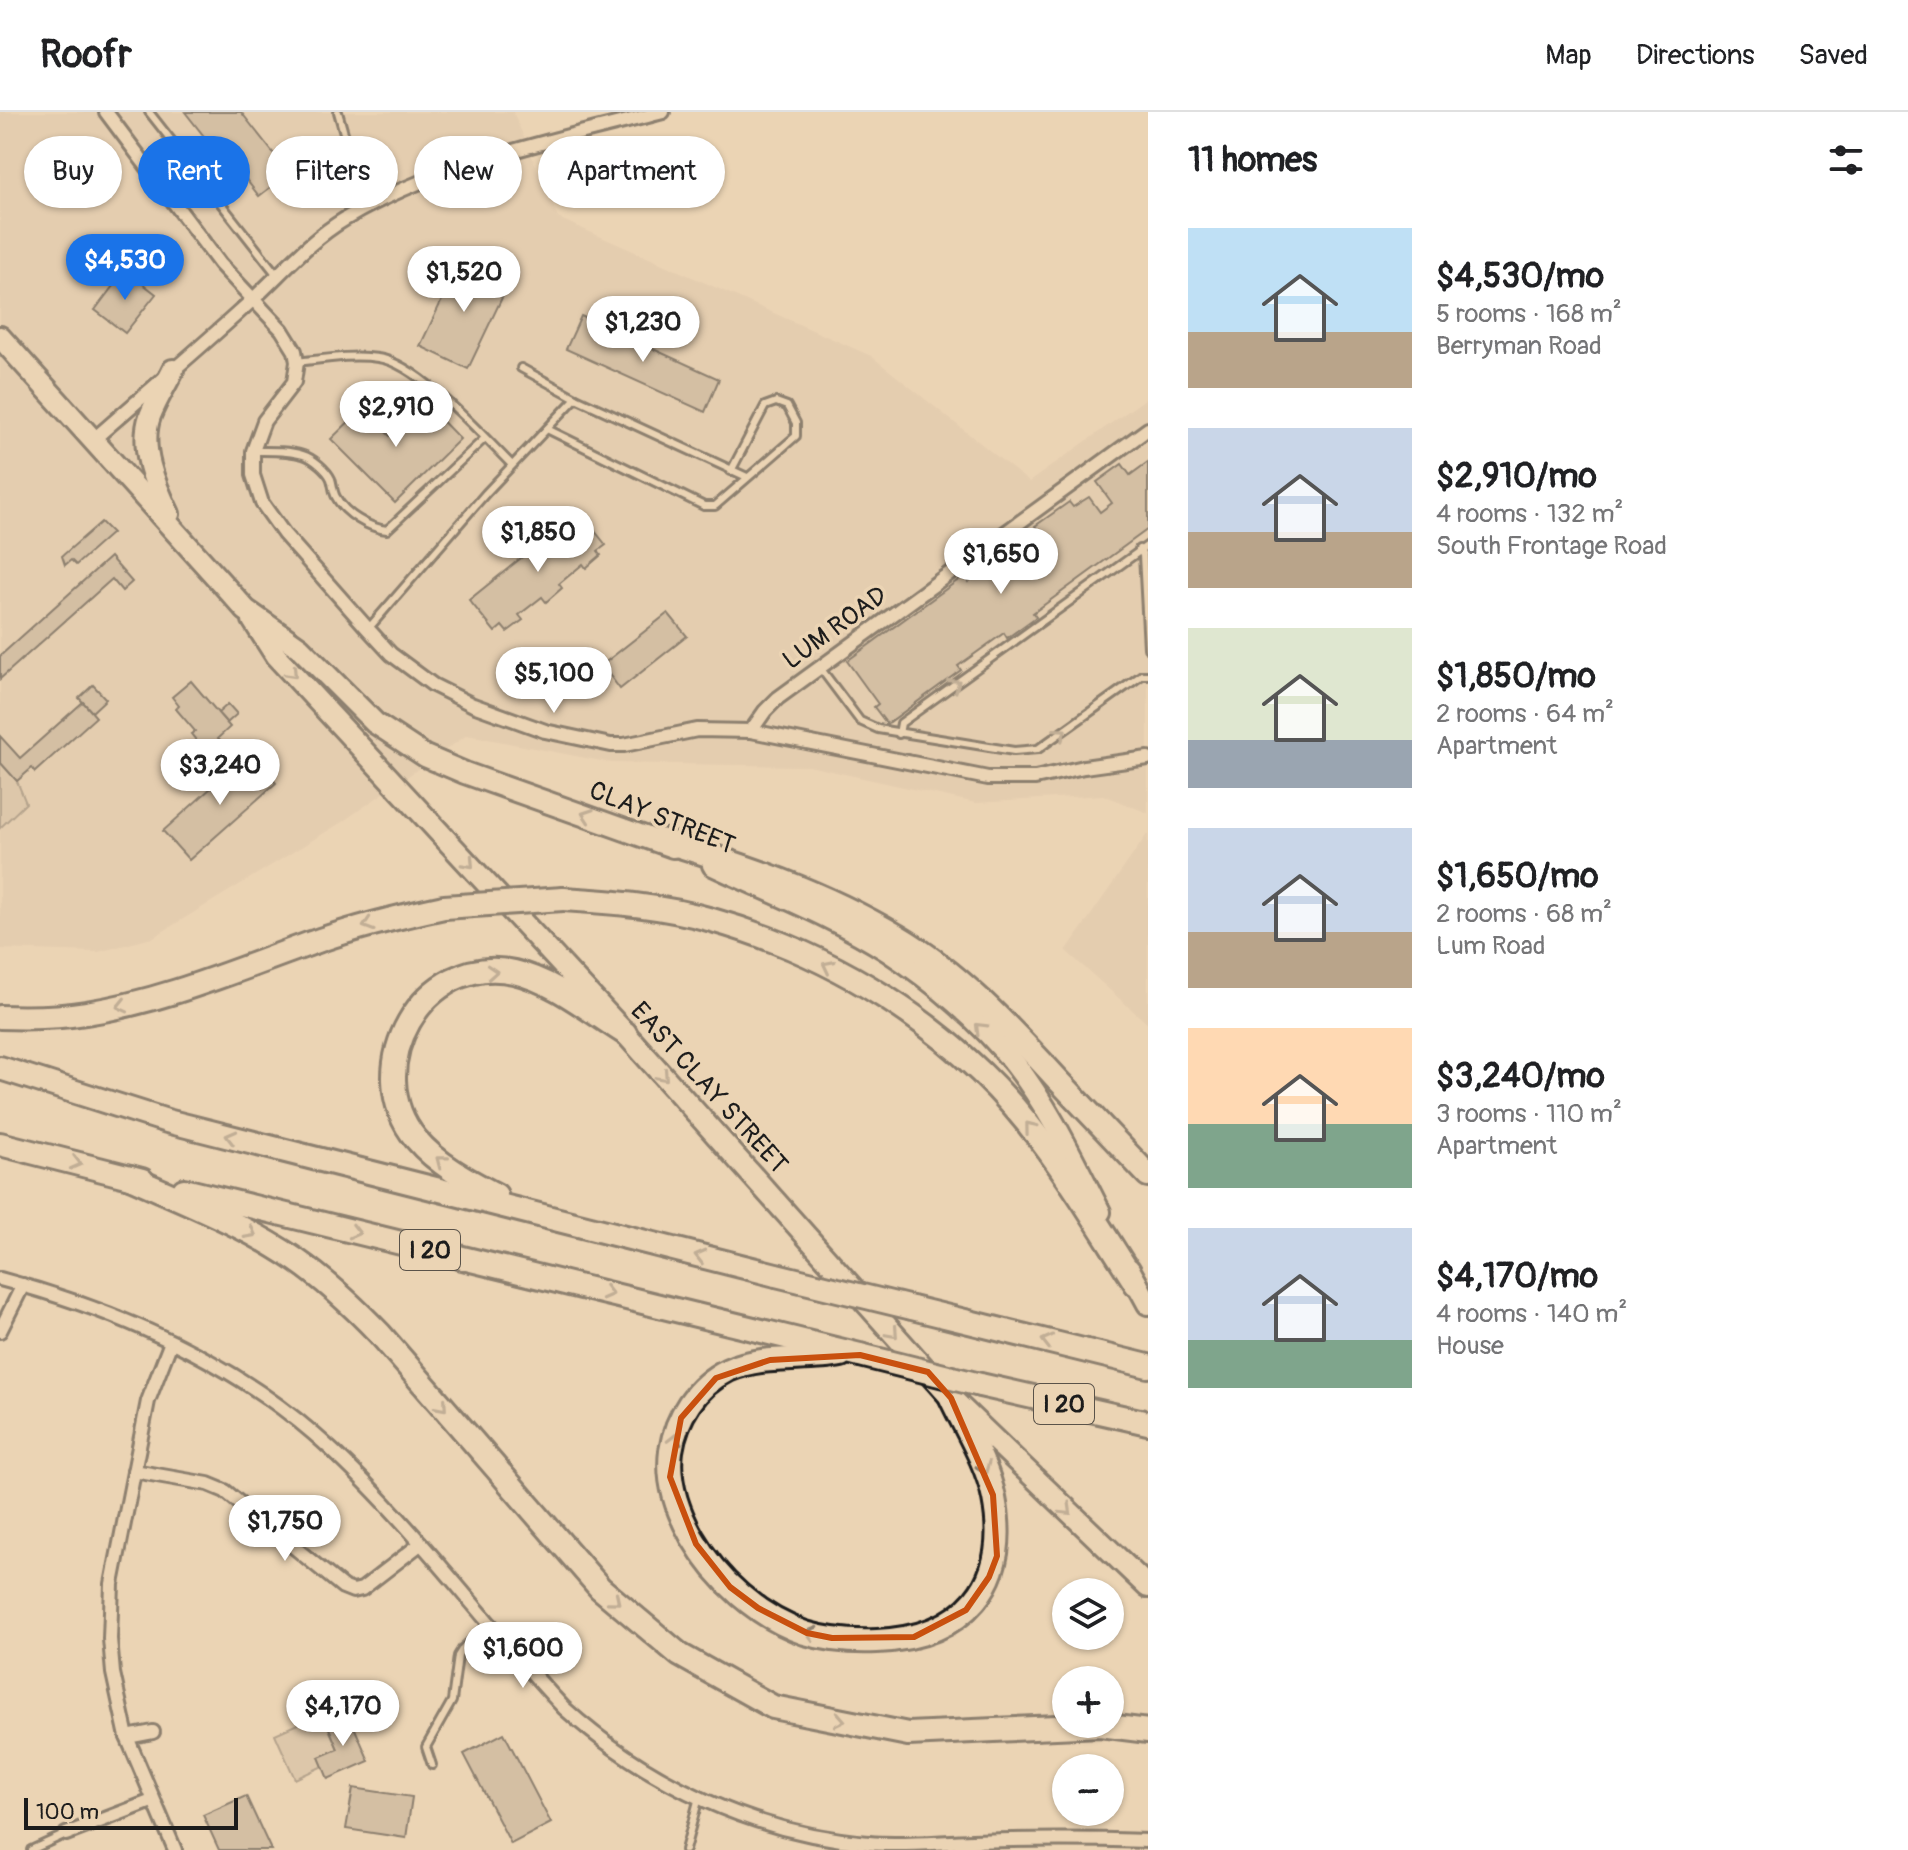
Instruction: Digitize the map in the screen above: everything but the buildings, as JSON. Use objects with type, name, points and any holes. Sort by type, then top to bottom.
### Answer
[{"type":"highway","points":[[660,840],[799,885],[900,937],[995,1013],[1148,1175]]},
{"type":"highway","points":[[0,1017],[43,1018],[129,1004],[192,986],[382,920],[444,907],[563,899],[610,901],[709,919],[754,933],[865,985],[947,1043],[988,1080],[1026,1121],[1136,1284]]},
{"type":"highway","points":[[532,1213],[467,1180],[438,1160],[415,1138],[402,1115],[395,1091],[397,1046],[404,1028],[432,994],[470,974],[496,971],[531,977],[625,1033]]},
{"type":"highway","name":"I 20","points":[[0,1068],[167,1121],[1148,1366]]},
{"type":"highway","name":"I 20","points":[[0,1144],[980,1385],[1148,1423]]},
{"type":"highway","points":[[130,1177],[257,1236],[297,1260],[345,1298],[380,1334],[600,1588],[680,1655],[773,1707],[908,1734],[1100,1725],[1148,1731]]},
{"type":"highway","points":[[856,1354],[821,1359],[770,1360],[728,1370],[691,1400],[673,1439],[670,1461],[674,1498],[696,1544],[730,1587],[781,1622],[807,1633],[832,1638],[861,1641],[914,1637],[951,1621],[977,1597],[997,1556],[997,1525],[993,1495],[982,1462],[951,1398]]},
{"type":"main road","points":[[0,337],[93,440]]},
{"type":"main road","points":[[173,370],[149,417],[146,438],[157,490],[180,536]]},
{"type":"main road","name":"CLAY STREET","points":[[93,440],[246,610],[300,648],[375,723],[425,756],[510,790],[660,840],[795,901],[889,951],[942,992],[1014,1064],[1044,1107],[1148,1304]]},
{"type":"main road","name":"EAST CLAY STREET","points":[[246,610],[276,656],[625,1033],[951,1398],[1148,1587]]},
{"type":"street","points":[[106,112],[220,264],[282,330],[295,351],[294,382],[264,421],[253,451],[256,488],[269,517],[368,629],[416,674],[450,695],[519,722],[572,739],[624,745],[697,730],[751,731],[988,778],[1035,778],[1148,758]]},
{"type":"street","points":[[398,192],[463,167],[663,112]]},
{"type":"street","points":[[93,440],[252,301],[312,243],[363,208]]},
{"type":"street","name":"LUM ROAD","points":[[751,731],[778,698],[820,666],[1148,429]]},
{"type":"street","points":[[0,1279],[116,1318],[207,1359],[246,1383],[314,1434],[359,1477],[540,1682],[591,1732],[666,1782],[735,1813],[824,1838],[871,1843],[1059,1839],[1148,1841]]},
{"type":"street","points":[[0,1331],[23,1285]]},
{"type":"street","points":[[171,1342],[148,1401],[112,1584],[110,1639],[113,1673],[127,1737],[175,1850]]},
{"type":"street","points":[[134,1471],[208,1484],[225,1491],[343,1587],[353,1591],[362,1589],[419,1545]]},
{"type":"street","points":[[127,1737],[153,1732]]},
{"type":"street","points":[[66,1834],[152,1801]]},
{"type":"lane","points":[[149,112],[277,275]]},
{"type":"lane","points":[[338,112],[345,136]]},
{"type":"lane","points":[[297,362],[353,356],[382,358],[425,381],[512,465]]},
{"type":"lane","points":[[521,368],[576,398],[747,477]]},
{"type":"lane","points":[[368,629],[512,465],[576,398]]},
{"type":"lane","points":[[547,429],[704,506],[715,506],[796,436],[796,423],[787,406],[776,402],[765,406],[731,471]]},
{"type":"lane","points":[[253,451],[279,451],[303,455],[312,460],[330,476],[336,497],[355,518],[387,530],[393,528],[485,438]]},
{"type":"lane","points":[[899,734],[901,723],[1148,545]]},
{"type":"lane","points":[[1139,549],[1143,555],[1148,648]]},
{"type":"lane","points":[[820,666],[860,721],[878,729],[1014,751],[1038,749],[1142,675],[1148,675]]},
{"type":"lane","points":[[432,1765],[426,1747],[448,1711],[458,1656],[490,1624]]},
{"type":"lane","points":[[685,1850],[699,1797]]},
{"type":"lane","points":[[31,1850],[66,1834]]},
{"type":"highlighted area","points":[[860,1355],[928,1372],[951,1398],[993,1495],[997,1556],[989,1577],[966,1610],[914,1637],[832,1638],[807,1633],[758,1608],[730,1587],[696,1544],[670,1477],[681,1418],[716,1378],[770,1360]]},
{"type":"shaded area","points":[[0,112],[513,112],[538,171],[538,208],[554,208],[558,218],[871,356],[1029,482],[1148,397],[1148,813],[1103,795],[976,803],[809,766],[612,763],[467,735],[342,822],[152,938],[98,952],[0,949]]},
{"type":"shaded area","points":[[0,762],[17,781],[26,803],[0,828]]},
{"type":"shaded area","points":[[1148,833],[1148,1024],[1066,951]]},
{"type":"shaded area","points":[[322,1713],[338,1749],[319,1757],[323,1766],[295,1779],[275,1734]]}]
